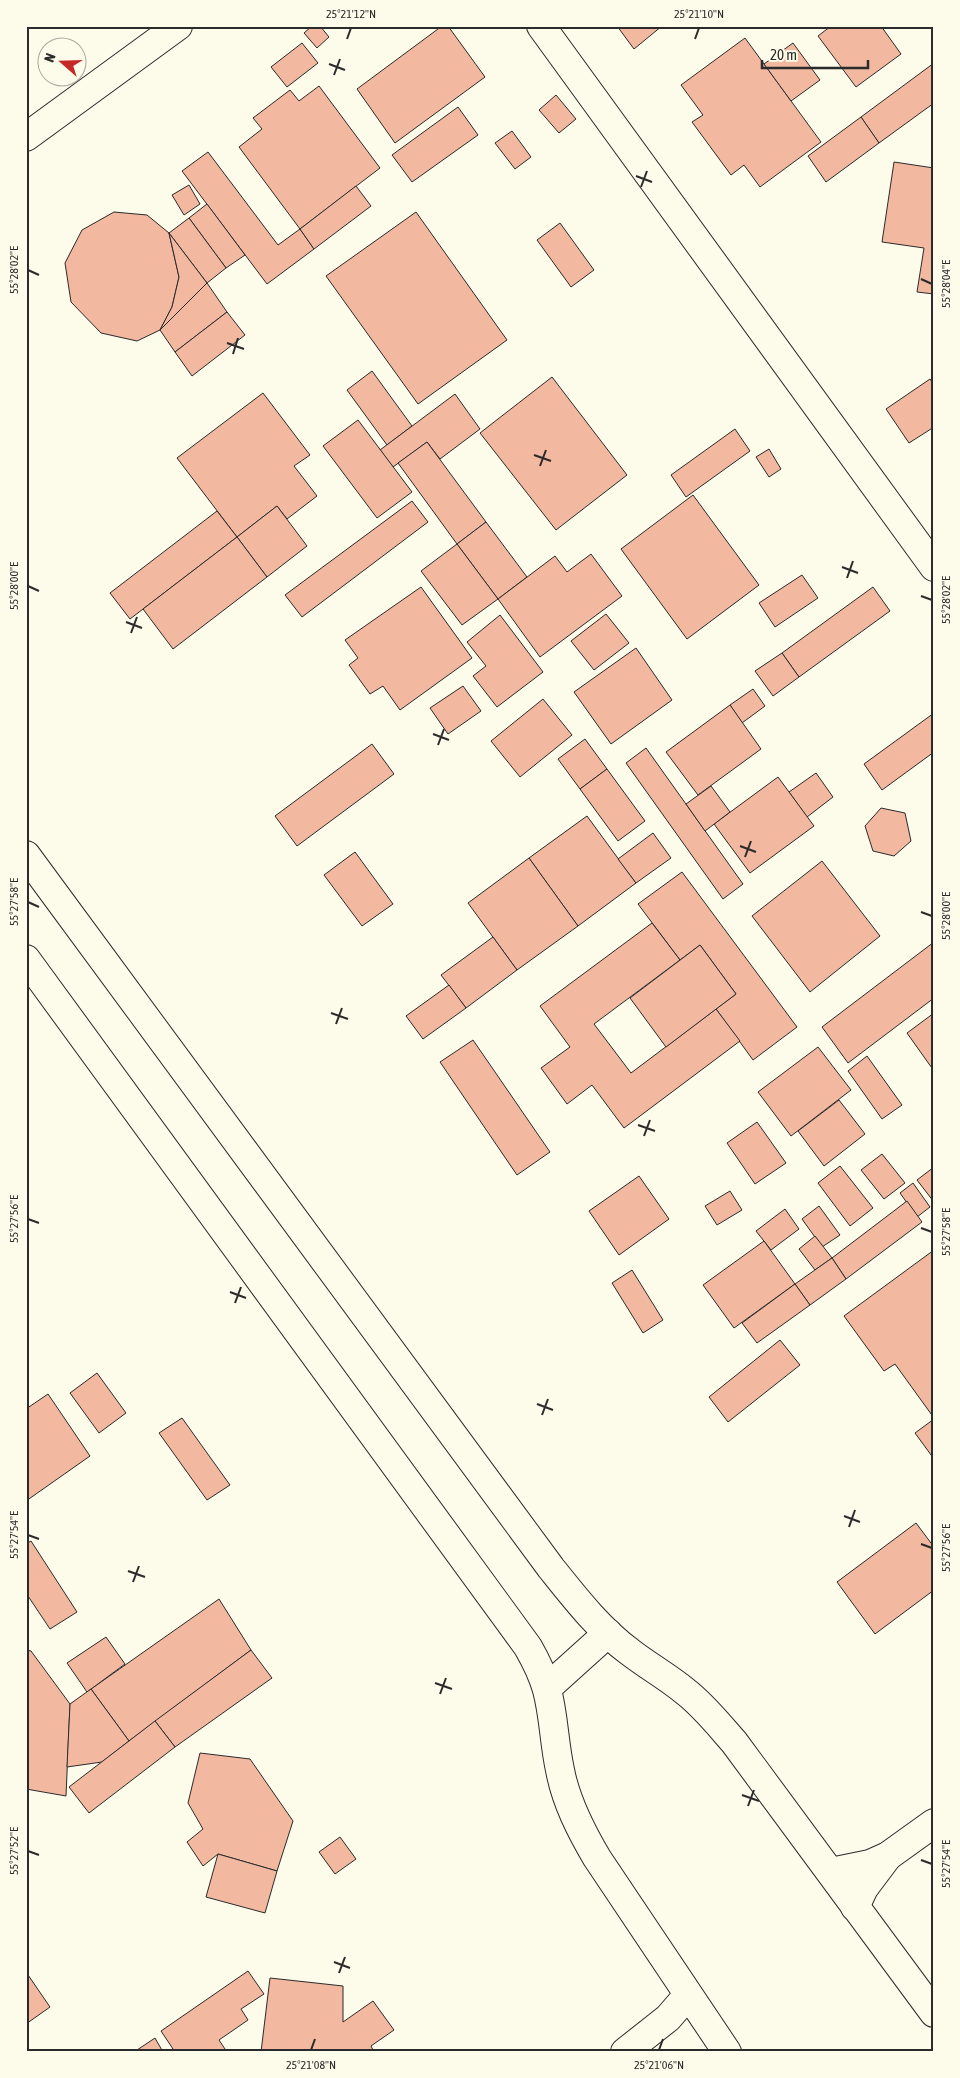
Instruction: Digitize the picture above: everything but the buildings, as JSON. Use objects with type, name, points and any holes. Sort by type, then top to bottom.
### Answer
[{"type":"main road","points":[[541,26],[934,567]]},
{"type":"main road","points":[[26,137],[161,31]]},
{"type":"main road","points":[[26,856],[551,1568],[576,1599],[608,1633],[630,1653],[688,1693],[712,1716],[734,1742],[934,2013]]},
{"type":"main road","points":[[26,959],[516,1629],[539,1667],[547,1688],[560,1772],[569,1802],[581,1831],[597,1858],[727,2052]]},
{"type":"main road","points":[[547,1688],[608,1633]]},
{"type":"main road","points":[[831,1872],[870,1864],[888,1856],[934,1823]]},
{"type":"main road","points":[[855,1907],[864,1888],[888,1856]]},
{"type":"main road","points":[[625,2052],[657,2028],[695,2004]]}]
